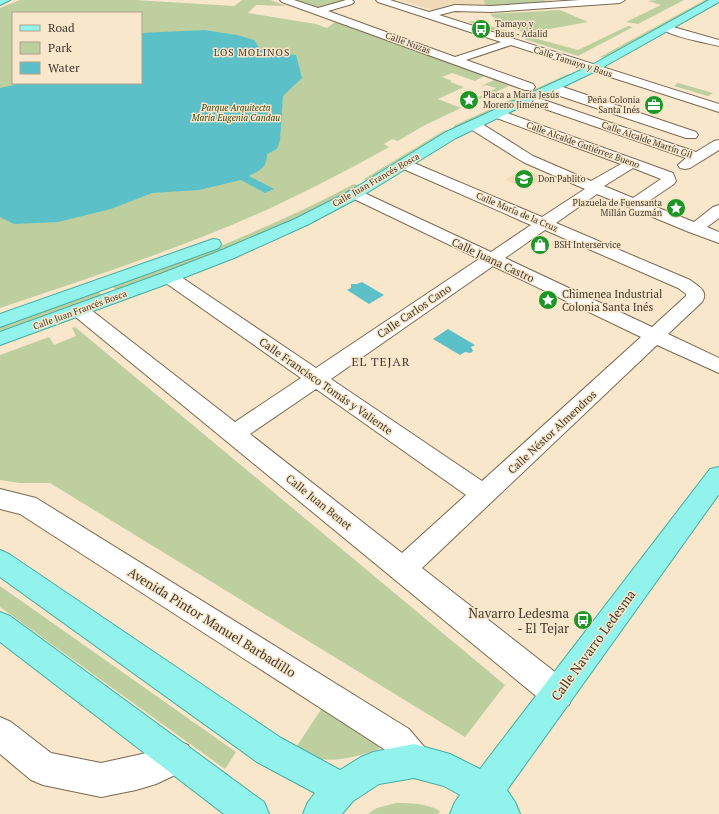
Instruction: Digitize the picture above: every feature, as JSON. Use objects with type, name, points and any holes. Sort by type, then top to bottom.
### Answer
[{"type":"main road","points":[[0,2],[5,0]]},
{"type":"main road","name":"Calle Juan Francés Bosca","points":[[311,199],[354,178],[436,131],[529,93],[591,61],[697,0]]},
{"type":"main road","name":"Calle Juan Francés Bosca","points":[[0,339],[169,278],[301,222],[355,194],[451,135],[499,114],[529,93],[554,88],[591,61],[666,28],[716,0]]},
{"type":"main road","name":"Calle Juan Francés Bosca","points":[[0,321],[216,243],[291,209]]},
{"type":"main road","name":"Calle Navarro Ledesma","points":[[485,806],[558,694],[717,481]]},
{"type":"main road","points":[[0,562],[269,750],[341,789]]},
{"type":"main road","points":[[0,625],[252,814]]},
{"type":"main road","points":[[320,814],[341,789],[373,769],[414,761],[450,771],[485,806]]},
{"type":"street","name":"Calle Nuzas","points":[[285,0],[456,60],[529,93]]},
{"type":"street","name":"Calle Tamayo y Baus","points":[[381,0],[510,42],[591,61],[719,108]]},
{"type":"street","points":[[428,15],[446,12],[455,8],[491,9],[620,0]]},
{"type":"street","points":[[319,11],[349,2]]},
{"type":"street","points":[[569,4],[589,5]]},
{"type":"street","points":[[361,26],[377,21]]},
{"type":"street","points":[[666,28],[679,33],[719,43]]},
{"type":"street","points":[[407,42],[422,38]]},
{"type":"street","points":[[456,60],[510,42]]},
{"type":"street","points":[[554,88],[590,98],[691,135]]},
{"type":"street","name":"Calle Alcalde Martín Gil","points":[[529,93],[574,115],[697,157]]},
{"type":"street","points":[[590,98],[613,102]]},
{"type":"street","points":[[574,115],[590,98]]},
{"type":"street","name":"Calle Alcalde Gutiérrez Bueno","points":[[499,114],[668,176]]},
{"type":"street","points":[[474,125],[534,162],[594,188],[719,238]]},
{"type":"street","points":[[634,204],[669,181],[668,176],[719,144]]},
{"type":"street","name":"Calle Carlos Cano","points":[[234,434],[632,163]]},
{"type":"street","name":"Calle María de la Cruz","points":[[404,164],[684,284],[695,292]]},
{"type":"street","name":"Calle Juana Castro","points":[[355,194],[719,366]]},
{"type":"street","points":[[695,229],[719,210]]},
{"type":"street","name":"Calle Francisco Tomás y Valiente","points":[[169,278],[484,495]]},
{"type":"street","name":"Calle Néstor Almendros","points":[[402,570],[655,336],[695,298],[695,292]]},
{"type":"street","name":"Calle Juan Benet","points":[[79,310],[558,694]]},
{"type":"street","name":"Avenida Pintor Manuel Barbadillo","points":[[0,498],[27,505],[290,671],[398,740],[414,761]]},
{"type":"street","points":[[0,733],[43,768],[101,780],[136,774],[156,767],[176,757]]},
{"type":"shaded area","points":[[399,0],[551,0],[553,2],[433,10]]},
{"type":"shaded area","name":"Don Pablito","points":[[523,169],[544,176],[528,189],[505,180]]},
{"type":"green space","name":"Parque Arquitecta María Eugenia Candau","points":[[20,0],[135,0],[234,6],[242,0],[270,0],[286,6],[256,5],[248,13],[316,24],[327,28],[335,22],[484,76],[475,81],[452,73],[442,77],[452,81],[450,82],[464,87],[438,99],[461,108],[423,126],[398,141],[392,139],[384,144],[389,147],[346,171],[280,204],[235,224],[186,243],[0,308],[0,8]]},
{"type":"green space","points":[[296,0],[350,0],[318,7]]},
{"type":"green space","points":[[484,0],[544,0],[546,3],[486,7]]},
{"type":"green space","points":[[684,0],[638,24],[626,22],[661,5],[648,1]]},
{"type":"green space","points":[[705,0],[710,0],[605,58],[600,57]]},
{"type":"green space","points":[[560,10],[588,22],[527,33],[501,25],[490,14]]},
{"type":"green space","points":[[472,21],[528,37],[509,35],[469,22]]},
{"type":"green space","points":[[628,26],[633,27],[578,56],[524,39],[530,37],[578,50]]},
{"type":"green space","points":[[568,74],[574,75],[458,128],[453,126]]},
{"type":"green space","points":[[494,80],[509,86],[480,99],[477,98],[496,88],[486,85],[479,87]]},
{"type":"green space","points":[[678,83],[713,93],[708,96],[674,86]]},
{"type":"green space","points":[[445,130],[450,132],[369,181],[364,179]]},
{"type":"green space","points":[[354,184],[360,186],[327,204],[246,242],[118,291],[113,287],[236,240],[296,213]]},
{"type":"green space","points":[[99,292],[103,297],[0,333],[0,327]]},
{"type":"green space","points":[[75,327],[505,685],[465,737],[50,483],[20,483],[0,480],[0,355],[49,337],[54,345],[76,336],[72,328]]},
{"type":"green space","points":[[0,586],[236,752],[225,769],[0,607]]},
{"type":"green space","points":[[324,705],[380,743],[379,749],[357,756],[337,760],[326,760],[306,755],[295,749]]},
{"type":"green space","points":[[396,803],[413,803],[424,805],[440,811],[438,814],[368,814],[377,808]]},
{"type":"water","points":[[204,30],[237,35],[254,40],[261,50],[296,55],[302,78],[283,96],[280,140],[277,149],[267,154],[267,159],[264,166],[249,176],[274,189],[265,193],[241,180],[199,190],[152,193],[111,209],[58,222],[14,224],[0,217],[0,88],[18,84],[142,84],[142,33]]},
{"type":"water","points":[[362,282],[384,295],[369,304],[347,290],[351,288],[351,284]]},
{"type":"water","points":[[448,329],[475,345],[471,347],[473,351],[471,353],[465,352],[460,355],[433,339]]},
{"type":"place","name":"Tamayo y Baus - Adalid","points":[[481,29]]},
{"type":"place","name":"Placa a María Jesús Moreno Jiménez","points":[[469,100]]},
{"type":"place","name":"Peña Colonia Santa Inés","points":[[654,105]]},
{"type":"place","name":"Don Pablito","points":[[524,179]]},
{"type":"place","name":"Plazuela de Fuensanta Millán Guzmán","points":[[676,208]]},
{"type":"place","name":"BSH Interservice","points":[[540,245]]},
{"type":"place","name":"Chimenea Industrial Colonia Santa Inés","points":[[548,300]]},
{"type":"place","name":"Navarro Ledesma - El Tejar","points":[[583,620]]},
{"type":"district","name":"LOS MOLINOS","points":[[252,52]]},
{"type":"district","name":"EL TEJAR","points":[[381,361]]}]
